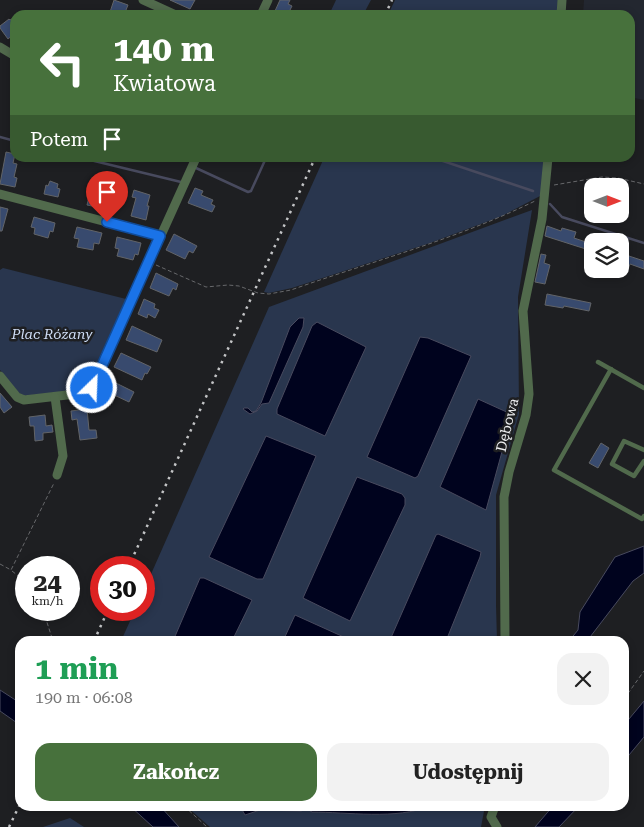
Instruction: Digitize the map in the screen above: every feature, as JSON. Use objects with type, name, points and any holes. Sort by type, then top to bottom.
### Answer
[{"type":"street","points":[[143,0],[165,10]]},
{"type":"street","points":[[0,376],[17,397],[24,400],[88,392],[92,388],[194,162]]},
{"type":"street","name":"Dębowa","points":[[505,636],[504,497],[509,472],[526,415],[529,394],[523,311],[545,195],[548,162]]},
{"type":"street","points":[[0,194],[160,236]]},
{"type":"street","points":[[56,397],[63,456],[57,475]]},
{"type":"street","points":[[490,822],[497,827]]},
{"type":"lane","points":[[598,362],[644,388]]},
{"type":"lane","points":[[610,369],[554,470],[642,519],[644,516]]},
{"type":"lane","points":[[644,450],[624,441],[612,464],[634,476],[644,461]]},
{"type":"path","points":[[546,185],[602,177],[618,178],[644,184]]},
{"type":"path","points":[[149,261],[206,286],[239,286],[258,293],[269,294],[291,290],[431,244],[503,217],[545,195]]},
{"type":"path","points":[[12,570],[53,488],[57,475]]},
{"type":"path","points":[[0,564],[15,573]]},
{"type":"path","points":[[47,621],[52,636]]},
{"type":"path","points":[[629,692],[644,671]]},
{"type":"path","points":[[189,811],[207,827]]},
{"type":"shaded area","points":[[584,0],[644,0],[644,100],[635,98],[635,10],[583,10]]},
{"type":"shaded area","points":[[299,318],[304,318],[303,327],[269,403],[262,404],[257,411],[250,414],[243,409],[248,408],[252,412],[256,411],[261,403],[290,327]]},
{"type":"shaded area","points":[[317,322],[366,347],[325,436],[277,414],[277,409],[312,326]]},
{"type":"shaded area","points":[[420,337],[428,338],[471,356],[418,476],[415,478],[367,457]]},
{"type":"shaded area","points":[[478,399],[511,414],[486,510],[440,487]]},
{"type":"shaded area","points":[[266,436],[316,456],[263,579],[257,579],[209,557]]},
{"type":"shaded area","points":[[357,477],[402,494],[405,498],[405,505],[350,621],[303,598]]},
{"type":"shaded area","points":[[438,534],[481,552],[448,636],[392,636]]},
{"type":"shaded area","points":[[644,546],[644,573],[633,581],[591,636],[573,636],[578,630],[580,612],[615,557]]},
{"type":"shaded area","points":[[200,578],[204,578],[252,600],[234,636],[175,636]]},
{"type":"shaded area","points":[[295,615],[342,636],[285,636]]},
{"type":"shaded area","points":[[0,690],[15,700],[15,722],[0,711]]},
{"type":"shaded area","points":[[644,701],[644,737],[629,755],[629,719]]},
{"type":"shaded area","points":[[135,811],[165,811],[179,827],[153,827]]},
{"type":"shaded area","points":[[243,811],[257,811],[245,815]]},
{"type":"shaded area","points":[[310,811],[411,811],[387,814]]},
{"type":"shaded area","points":[[549,811],[574,811],[559,827],[535,827]]},
{"type":"green space","points":[[336,0],[371,0],[366,10],[331,10]]},
{"type":"green space","points":[[395,0],[558,0],[557,10],[390,10]]},
{"type":"green space","points":[[322,162],[545,162],[542,195],[502,216],[430,243],[292,288],[269,293],[264,292]]},
{"type":"green space","points":[[532,210],[518,297],[519,414],[496,495],[497,636],[123,636],[130,621],[155,621],[155,565],[269,307]]},
{"type":"green space","name":"Plac Różany","points":[[3,268],[126,299],[85,389],[24,396],[19,393],[0,370],[0,270]]},
{"type":"green space","points":[[192,811],[484,811],[481,827],[210,827]]},
{"type":"green space","points":[[70,818],[84,827],[43,827]]},
{"type":"building","points":[[114,0],[128,5],[126,10],[111,10]]},
{"type":"building","points":[[170,0],[195,0],[190,9]]},
{"type":"building","points":[[280,0],[290,0],[288,4],[292,6],[290,10],[275,10]]},
{"type":"building","points":[[9,19],[10,37],[8,39],[0,26]]},
{"type":"building","points":[[6,152],[10,153],[10,162],[17,164],[14,177],[17,178],[15,187],[0,184]]},
{"type":"building","points":[[93,180],[108,184],[102,208],[87,205]]},
{"type":"building","points":[[50,181],[58,184],[57,188],[60,189],[58,197],[44,194],[46,185],[48,186]]},
{"type":"building","points":[[195,188],[203,191],[201,195],[213,200],[211,204],[215,206],[212,212],[188,203]]},
{"type":"building","points":[[134,190],[150,195],[146,220],[131,216],[136,198],[132,197]]},
{"type":"building","points":[[0,207],[8,209],[2,231],[0,231]]},
{"type":"building","points":[[34,217],[55,223],[53,232],[50,231],[48,238],[34,234],[35,228],[31,227]]},
{"type":"building","points":[[547,226],[561,231],[562,228],[576,232],[574,238],[584,241],[584,248],[545,236]]},
{"type":"building","points":[[77,227],[102,233],[99,244],[94,243],[93,250],[77,247],[79,239],[74,238]]},
{"type":"building","points":[[174,234],[197,246],[193,253],[189,251],[185,259],[166,250]]},
{"type":"building","points":[[117,237],[141,243],[138,255],[135,254],[133,260],[117,256],[119,249],[115,248]]},
{"type":"building","points":[[541,254],[546,255],[544,263],[550,265],[545,284],[535,282]]},
{"type":"building","points":[[629,256],[644,261],[644,269],[630,264],[629,267]]},
{"type":"building","points":[[156,273],[178,284],[176,290],[173,288],[169,296],[150,288]]},
{"type":"building","points":[[547,294],[591,303],[589,311],[564,306],[563,308],[545,305]]},
{"type":"building","points":[[144,299],[155,304],[154,308],[159,310],[155,318],[148,314],[147,318],[138,314]]},
{"type":"building","points":[[132,326],[162,340],[157,352],[126,340]]},
{"type":"building","points":[[121,353],[151,367],[147,374],[145,373],[142,380],[114,367]]},
{"type":"building","points":[[108,379],[134,392],[129,402],[112,394],[110,398],[101,394]]},
{"type":"building","points":[[0,393],[12,407],[4,413],[0,407]]},
{"type":"building","points":[[87,409],[89,430],[96,430],[97,438],[80,440],[77,419],[72,420],[71,411]]},
{"type":"building","points":[[45,415],[46,426],[52,425],[53,432],[43,433],[43,440],[35,441],[34,426],[30,426],[29,417]]},
{"type":"building","points":[[601,443],[609,448],[598,468],[589,463]]},
{"type":"waterway","points":[[0,137],[10,140]]},
{"type":"waterway","points":[[98,162],[181,182]]},
{"type":"waterway","points":[[196,168],[248,192],[251,191],[264,162]]},
{"type":"waterway","points":[[446,162],[533,191]]},
{"type":"waterway","points":[[550,204],[562,217],[644,243]]},
{"type":"railway","points":[[387,10],[392,0]]},
{"type":"railway","points":[[133,556],[313,162]]},
{"type":"railway","points":[[96,636],[103,621]]},
{"type":"railway","points":[[9,827],[17,811]]},
{"type":"route","points":[[92,388],[160,236],[107,222]]}]
